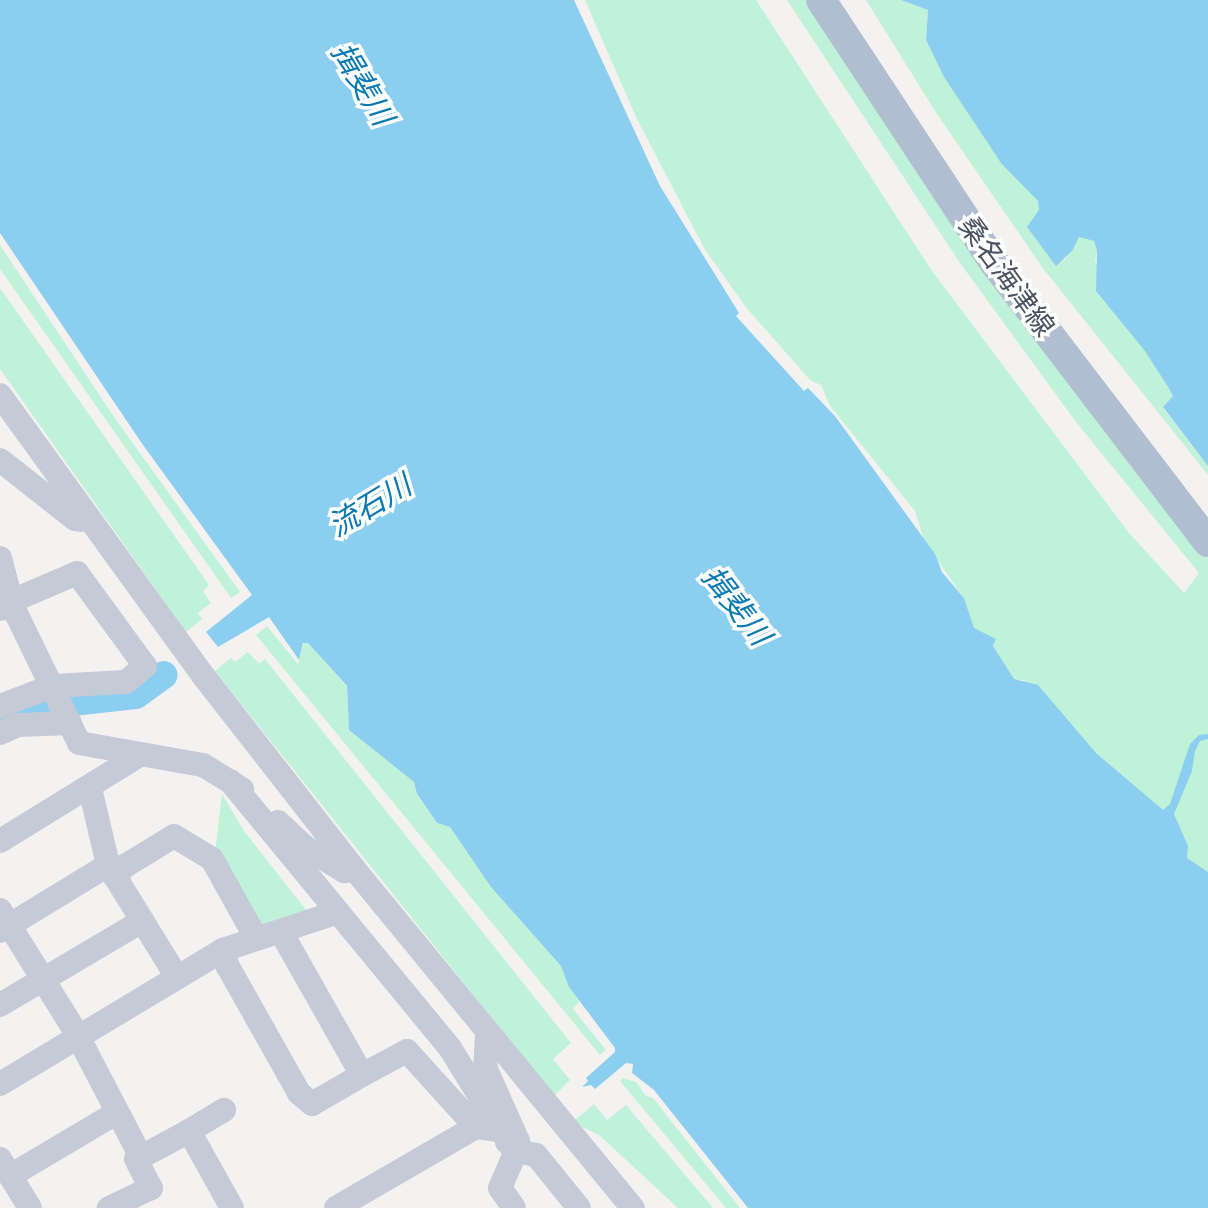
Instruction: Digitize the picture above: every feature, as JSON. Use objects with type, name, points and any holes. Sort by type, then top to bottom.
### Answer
[{"type":"main road","name":"桑名海津線","points":[[821,0],[993,261],[1208,542]]},
{"type":"street","points":[[0,395],[88,521],[355,870],[633,1208]]},
{"type":"street","points":[[0,460],[75,519],[88,521]]},
{"type":"street","points":[[0,558],[9,605],[64,711],[92,786],[111,871],[177,977]]},
{"type":"street","points":[[0,733],[64,711],[126,682],[145,666],[77,573],[9,605]]},
{"type":"street","points":[[0,706],[64,711],[138,756],[164,756],[203,765],[230,781],[305,847],[344,871],[355,870]]},
{"type":"street","points":[[0,841],[138,756]]},
{"type":"street","points":[[230,781],[450,1048],[492,1116],[487,1129],[336,1208]]},
{"type":"street","points":[[141,1157],[80,1041],[43,979],[3,922],[125,866],[174,836],[212,859],[256,938]]},
{"type":"street","points":[[0,1084],[80,1041],[223,950],[338,912]]},
{"type":"street","points":[[0,1005],[142,921]]},
{"type":"street","points":[[281,932],[362,1075]]},
{"type":"street","points":[[223,950],[227,965],[299,1093],[312,1104],[407,1051],[487,1129],[516,1151],[536,1155],[579,1208]]},
{"type":"street","points":[[487,1034],[485,1067],[518,1141],[500,1188],[514,1208]]},
{"type":"street","points":[[109,1208],[151,1188],[136,1159],[224,1110]]},
{"type":"street","points":[[30,1208],[5,1167],[116,1113]]},
{"type":"street","points":[[189,1131],[232,1208]]},
{"type":"green space","points":[[585,0],[756,0],[932,271],[1129,533],[1184,593],[1199,573],[1076,422],[960,263],[787,0],[813,0],[1104,426],[1208,559],[1208,872],[1187,858],[1185,839],[1170,817],[1096,753],[1024,680],[1014,680],[993,646],[995,639],[974,629],[964,598],[925,543],[915,511],[830,406],[821,385],[810,380],[745,306],[704,248],[636,117]]},
{"type":"green space","points":[[866,0],[901,0],[928,10],[926,40],[944,77],[988,141],[1038,201],[1064,261],[1079,237],[1094,241],[1097,251],[1095,262],[1173,396],[1163,408],[1208,466],[1208,475],[1042,267],[935,111]]},
{"type":"green space","points":[[0,245],[114,417],[240,592],[231,598],[0,269]]},
{"type":"green space","points":[[0,288],[209,585],[203,591],[211,603],[198,613],[202,619],[186,632],[0,369]]},
{"type":"green space","points":[[267,626],[298,664],[304,643],[308,643],[347,687],[349,730],[414,782],[417,795],[437,823],[450,827],[491,887],[561,966],[579,1002],[573,1009],[606,1050],[600,1055],[256,635]]},
{"type":"green space","points":[[248,652],[259,664],[265,659],[571,1043],[553,1059],[570,1080],[554,1096],[215,671],[231,658],[235,662]]},
{"type":"green space","points":[[222,794],[244,831],[310,915],[265,929],[215,853]]},
{"type":"green space","points":[[623,1078],[636,1082],[646,1096],[653,1098],[740,1208],[726,1208],[620,1081]]},
{"type":"green space","points":[[594,1104],[607,1120],[626,1105],[713,1208],[678,1208],[599,1135],[582,1127],[575,1120]]},
{"type":"water","name":"揖斐川","points":[[0,0],[574,0],[660,186],[739,313],[736,316],[804,391],[808,388],[835,416],[935,554],[942,572],[964,598],[974,628],[996,639],[993,646],[1014,679],[1038,685],[1096,753],[1163,810],[1170,804],[1190,744],[1199,735],[1208,734],[1208,739],[1200,741],[1195,751],[1192,771],[1174,814],[1188,846],[1187,858],[1208,872],[1208,1208],[748,1208],[654,1090],[632,1073],[633,1064],[626,1063],[595,1089],[591,1085],[582,1087],[588,1081],[586,1078],[615,1052],[615,1048],[569,987],[561,966],[491,887],[450,827],[437,823],[417,794],[414,782],[349,730],[347,686],[308,643],[303,643],[299,660],[269,617],[218,647],[206,632],[252,595],[143,445],[0,233]]},
{"type":"water","points":[[901,0],[1208,0],[1208,466],[1163,407],[1173,396],[1145,351],[1096,291],[1097,251],[1094,241],[1079,237],[1072,251],[1056,266],[1027,227],[1039,210],[1038,201],[1001,163],[944,77],[926,40],[928,10]]},
{"type":"waterway","name":"流石川","points":[[0,725],[30,709],[136,695],[164,675]]}]
